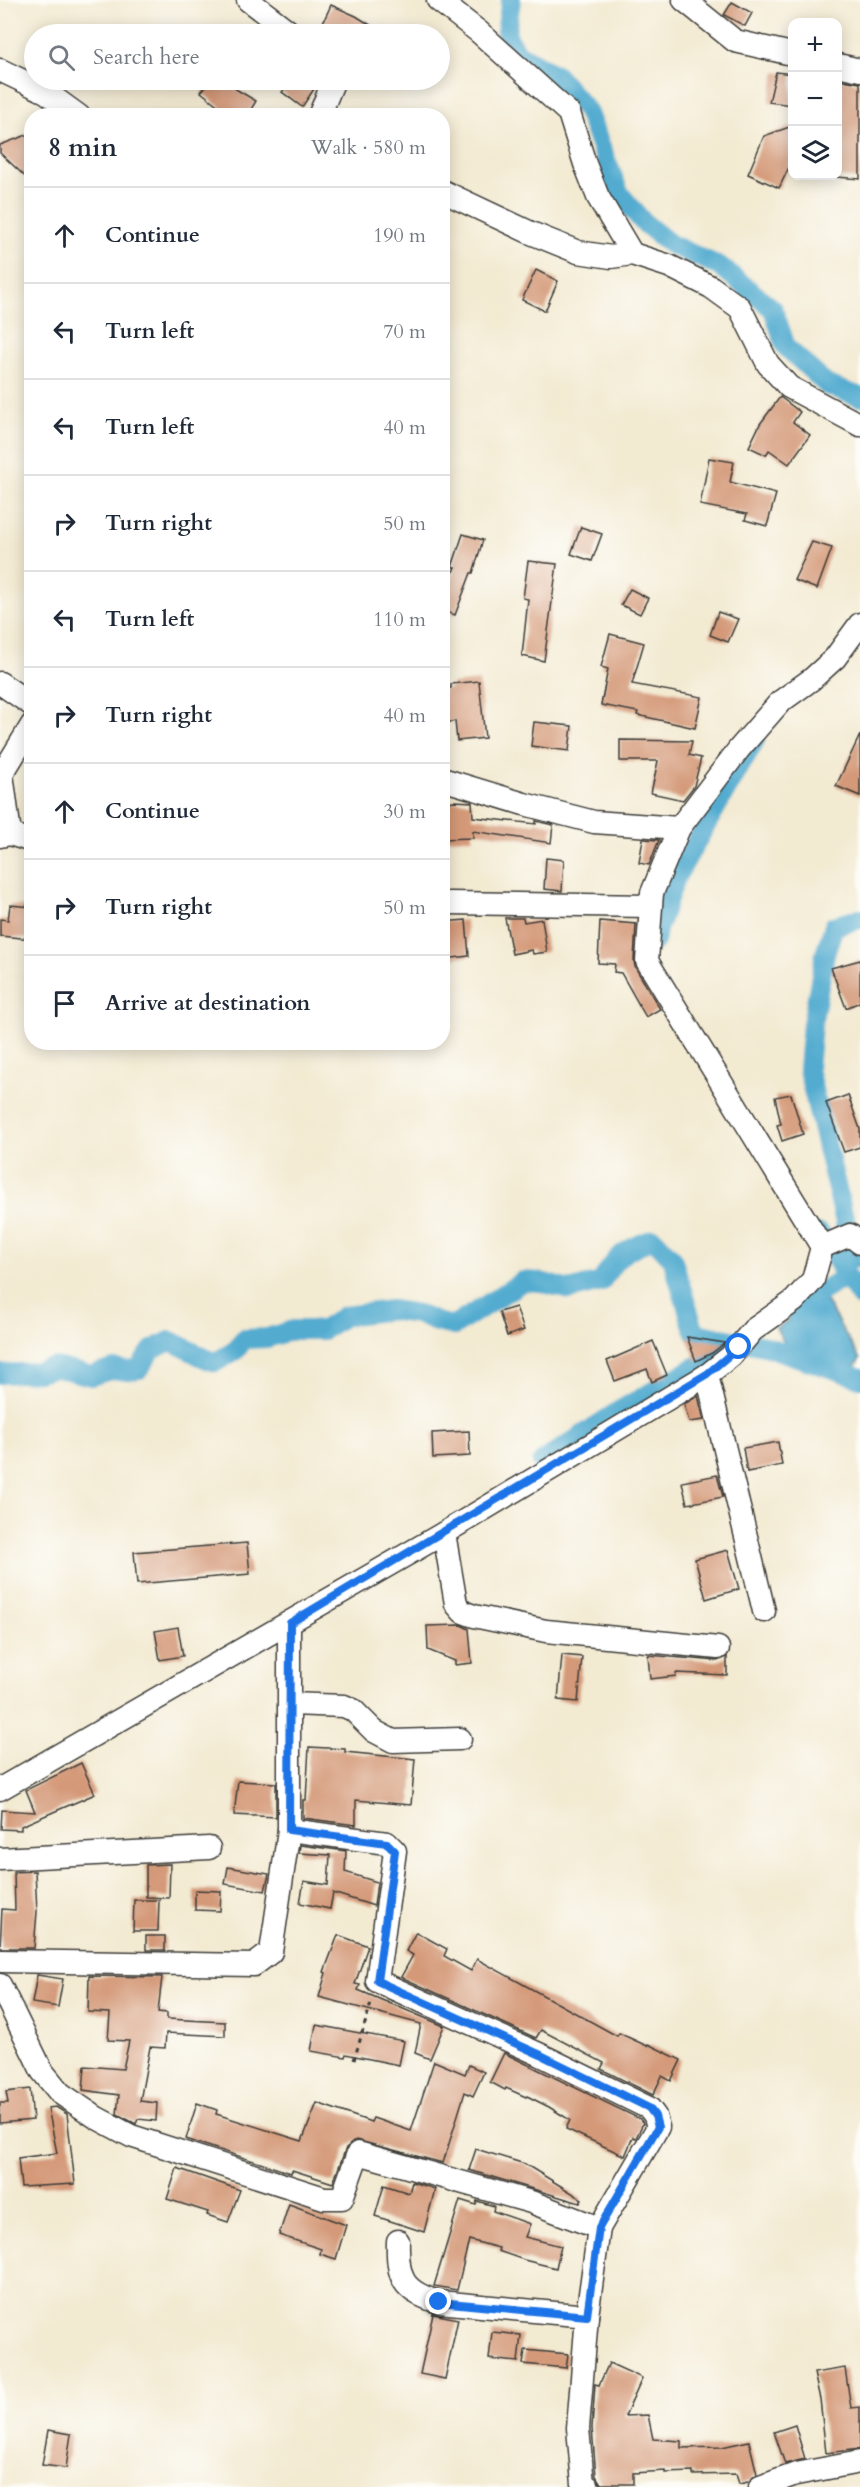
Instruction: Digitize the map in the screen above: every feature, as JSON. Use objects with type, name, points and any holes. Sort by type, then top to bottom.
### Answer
[{"type":"street","points":[[248,0],[279,24]]},
{"type":"street","points":[[438,0],[479,32],[569,113],[598,197],[632,254]]},
{"type":"street","points":[[684,0],[735,41],[788,53]]},
{"type":"street","points":[[842,66],[860,70]]},
{"type":"street","points":[[0,70],[24,81]]},
{"type":"street","points":[[42,90],[68,108]]},
{"type":"street","points":[[322,108],[330,90]]},
{"type":"street","points":[[450,195],[578,252],[611,257],[632,254],[669,266],[711,287],[740,308],[768,364],[789,387],[860,425]]},
{"type":"street","points":[[0,1789],[444,1533],[707,1374],[746,1338],[794,1301],[813,1280],[822,1247],[647,961],[649,906],[660,870],[680,828],[739,749],[780,702],[812,679],[835,658],[860,624]]},
{"type":"street","points":[[0,683],[24,700]]},
{"type":"street","points":[[14,837],[2,774],[24,737]]},
{"type":"street","points":[[450,785],[594,822],[680,828]]},
{"type":"street","points":[[450,903],[649,906]]},
{"type":"street","points":[[822,1247],[850,1235],[860,1244]]},
{"type":"street","points":[[707,1374],[764,1611]]},
{"type":"street","points":[[444,1533],[456,1604],[463,1611],[474,1616],[546,1631],[718,1647]]},
{"type":"street","points":[[0,1961],[254,1965],[271,1952],[289,1830],[290,1623]]},
{"type":"street","points":[[290,1704],[345,1706],[353,1710],[374,1731],[393,1741],[460,1739]]},
{"type":"street","points":[[289,1830],[387,1843],[395,1851],[377,1981],[541,2055],[649,2108],[655,2116],[658,2127],[599,2228],[587,2316],[578,2428],[585,2486]]},
{"type":"street","points":[[0,1859],[209,1848]]},
{"type":"street","points":[[0,1985],[42,2071],[60,2093],[97,2118],[131,2136],[324,2198],[342,2198],[358,2152],[531,2202],[599,2228]]},
{"type":"street","points":[[398,2241],[398,2267],[406,2284],[418,2296],[439,2302],[587,2316]]},
{"type":"street","points":[[760,2487],[796,2474],[860,2462]]},
{"type":"path","points":[[354,2060],[377,1981]]},
{"type":"water","points":[[824,1298],[860,1359],[853,1369],[787,1348],[776,1328]]},
{"type":"building","points":[[732,2],[752,13],[745,26],[724,15]]},
{"type":"building","points":[[331,5],[369,24],[322,24]]},
{"type":"building","points":[[776,72],[788,74],[788,104],[769,102]]},
{"type":"building","points":[[842,80],[860,83],[860,179],[842,177]]},
{"type":"building","points":[[203,90],[237,90],[256,101],[252,108],[221,108],[201,92]]},
{"type":"building","points":[[284,90],[313,90],[302,107],[282,92]]},
{"type":"building","points":[[788,127],[788,169],[779,188],[748,174],[764,136]]},
{"type":"building","points":[[24,136],[24,176],[0,153],[0,145]]},
{"type":"building","points":[[536,270],[558,281],[545,311],[522,300]]},
{"type":"building","points":[[780,397],[800,412],[793,422],[810,435],[789,464],[769,450],[766,455],[749,447],[760,424]]},
{"type":"building","points":[[709,458],[734,462],[730,482],[776,494],[767,526],[745,520],[747,514],[700,505]]},
{"type":"building","points":[[581,527],[602,534],[592,561],[571,554]]},
{"type":"building","points":[[463,534],[483,540],[473,573],[471,573],[455,615],[450,613],[450,580],[455,567],[452,567]]},
{"type":"building","points":[[812,542],[832,548],[817,589],[794,580]]},
{"type":"building","points":[[528,561],[557,564],[544,661],[522,656],[528,599],[523,598]]},
{"type":"building","points":[[630,589],[648,598],[640,614],[621,605]]},
{"type":"building","points":[[718,612],[738,619],[728,642],[710,635]]},
{"type":"building","points":[[610,634],[644,643],[632,684],[702,697],[695,728],[637,715],[638,712],[601,705],[608,669],[601,667]]},
{"type":"building","points":[[479,681],[485,738],[457,741],[455,721],[450,722],[451,684]]},
{"type":"building","points":[[534,722],[572,726],[569,751],[531,746]]},
{"type":"building","points":[[860,735],[860,796],[836,786]]},
{"type":"building","points":[[620,740],[692,741],[689,755],[701,758],[694,786],[683,800],[651,793],[658,761],[620,761]]},
{"type":"building","points":[[450,802],[472,802],[473,817],[536,824],[536,821],[553,825],[551,843],[473,831],[473,838],[450,839]]},
{"type":"building","points":[[643,839],[659,840],[649,865],[639,863]]},
{"type":"building","points":[[546,858],[564,860],[562,891],[544,889]]},
{"type":"building","points":[[10,905],[24,906],[24,938],[0,936],[0,919],[8,920]]},
{"type":"building","points":[[505,918],[523,918],[524,922],[542,919],[547,952],[533,954],[532,950],[512,954]]},
{"type":"building","points":[[466,920],[469,956],[450,958],[450,921]]},
{"type":"building","points":[[600,921],[636,924],[635,967],[660,1009],[646,1017],[621,973],[614,972],[615,964],[598,963]]},
{"type":"building","points":[[860,960],[860,1002],[846,1008],[831,968]]},
{"type":"building","points":[[791,1094],[803,1134],[782,1141],[777,1125],[781,1124],[775,1097]]},
{"type":"building","points":[[848,1095],[860,1129],[860,1147],[844,1152],[826,1103]]},
{"type":"building","points":[[516,1307],[524,1330],[507,1336],[499,1312]]},
{"type":"building","points":[[687,1337],[725,1343],[696,1361]]},
{"type":"building","points":[[653,1341],[667,1375],[652,1382],[647,1369],[615,1381],[607,1361]]},
{"type":"building","points":[[698,1396],[704,1420],[689,1422],[684,1404]]},
{"type":"building","points":[[469,1431],[470,1456],[433,1458],[432,1433]]},
{"type":"building","points":[[778,1442],[782,1465],[747,1472],[743,1448]]},
{"type":"building","points":[[717,1475],[723,1497],[687,1504],[682,1482]]},
{"type":"building","points":[[247,1543],[250,1574],[137,1584],[134,1552]]},
{"type":"building","points":[[728,1550],[739,1589],[706,1599],[695,1559]]},
{"type":"building","points":[[461,1625],[469,1629],[472,1663],[455,1665],[455,1661],[428,1650],[427,1626]]},
{"type":"building","points":[[178,1627],[183,1656],[160,1660],[155,1631]]},
{"type":"building","points":[[562,1655],[582,1657],[578,1702],[558,1700]]},
{"type":"building","points":[[648,1655],[717,1661],[727,1657],[727,1675],[676,1673],[676,1676],[650,1679]]},
{"type":"building","points":[[309,1747],[345,1749],[345,1752],[415,1759],[411,1805],[356,1800],[356,1825],[303,1818]]},
{"type":"building","points":[[81,1763],[95,1794],[21,1826],[21,1830],[1,1829],[2,1810],[35,1812],[26,1790]]},
{"type":"building","points":[[238,1781],[276,1783],[276,1817],[234,1815]]},
{"type":"building","points":[[300,1845],[346,1851],[345,1872],[377,1882],[374,1906],[333,1893],[330,1909],[300,1903],[304,1881],[328,1885],[330,1855],[299,1853]]},
{"type":"building","points":[[170,1864],[169,1898],[146,1897],[146,1865]]},
{"type":"building","points":[[228,1867],[269,1874],[265,1891],[225,1884]]},
{"type":"building","points":[[35,1871],[37,1912],[34,1948],[0,1948],[2,1909],[15,1910],[14,1872]]},
{"type":"building","points":[[195,1890],[221,1891],[220,1911],[195,1910]]},
{"type":"building","points":[[134,1900],[159,1900],[158,1931],[133,1931]]},
{"type":"building","points":[[416,1932],[447,1949],[444,1956],[471,1971],[477,1959],[617,2036],[619,2033],[681,2060],[671,2081],[662,2076],[653,2095],[601,2069],[604,2063],[541,2030],[536,2038],[401,1977],[413,1955],[406,1951]]},
{"type":"building","points":[[338,1935],[368,1946],[355,1984],[360,1985],[358,1990],[444,2026],[430,2059],[415,2053],[421,2024],[319,1997],[326,1973],[324,1972]]},
{"type":"building","points":[[146,1936],[165,1936],[165,1950],[146,1950]]},
{"type":"building","points":[[37,1975],[63,1979],[58,2007],[32,2003]]},
{"type":"building","points":[[89,1976],[162,1977],[158,2012],[167,2013],[167,2019],[225,2022],[225,2036],[166,2033],[165,2048],[150,2047],[140,2101],[157,2103],[156,2121],[138,2119],[136,2124],[117,2114],[119,2095],[83,2090],[85,2066],[123,2069],[129,2041],[108,2040],[110,2013],[88,2012]]},
{"type":"building","points":[[316,2025],[404,2041],[399,2065],[346,2054],[345,2057],[311,2051]]},
{"type":"building","points":[[504,2053],[640,2119],[643,2123],[636,2138],[633,2137],[625,2156],[566,2129],[570,2120],[549,2107],[490,2082]]},
{"type":"building","points":[[434,2061],[465,2074],[469,2065],[484,2072],[473,2096],[465,2092],[443,2163],[356,2140],[346,2148],[333,2183],[292,2170],[291,2173],[186,2139],[197,2103],[217,2110],[216,2114],[302,2141],[317,2103],[371,2122],[373,2118],[411,2131]]},
{"type":"building","points":[[30,2089],[33,2120],[0,2123],[0,2103],[8,2103],[6,2092]]},
{"type":"building","points":[[56,2107],[67,2114],[75,2184],[21,2187],[18,2158],[57,2153],[48,2108]]},
{"type":"building","points":[[476,2149],[525,2164],[582,2199],[580,2203],[469,2170]]},
{"type":"building","points":[[177,2168],[240,2190],[228,2222],[207,2215],[208,2212],[167,2199]]},
{"type":"building","points":[[412,2182],[435,2189],[424,2232],[375,2216],[384,2185],[409,2193]]},
{"type":"building","points":[[460,2200],[476,2205],[477,2201],[494,2206],[493,2211],[530,2224],[525,2237],[561,2246],[556,2268],[524,2260],[498,2251],[499,2248],[469,2240],[457,2290],[434,2286]]},
{"type":"building","points":[[289,2204],[346,2225],[336,2259],[320,2254],[321,2249],[279,2235]]},
{"type":"building","points":[[433,2314],[458,2319],[445,2379],[420,2374]]},
{"type":"building","points":[[492,2332],[521,2335],[518,2362],[489,2359]]},
{"type":"building","points":[[525,2350],[568,2354],[566,2368],[523,2364]]},
{"type":"building","points":[[609,2363],[642,2378],[625,2416],[648,2415],[653,2439],[681,2441],[681,2448],[722,2447],[749,2441],[757,2474],[748,2482],[739,2484],[736,2474],[693,2475],[693,2472],[665,2473],[665,2471],[633,2473],[633,2484],[601,2484],[596,2476],[592,2428],[595,2384],[599,2385]]},
{"type":"building","points":[[845,2368],[851,2408],[860,2407],[860,2449],[826,2453],[820,2399],[814,2373]]},
{"type":"building","points":[[795,2425],[805,2459],[785,2464],[774,2432]]},
{"type":"building","points":[[48,2430],[71,2434],[66,2468],[42,2465]]},
{"type":"waterway","points":[[511,0],[506,33],[515,52],[557,76],[587,111],[619,193],[643,222],[670,244],[721,267],[773,309],[786,347],[827,385],[860,397]]},
{"type":"waterway","points":[[655,941],[657,929],[676,877],[755,740]]},
{"type":"waterway","points":[[841,1269],[851,1256],[808,1069],[812,1024],[825,954],[834,926],[860,919]]},
{"type":"waterway","points":[[820,1234],[860,1297]]},
{"type":"waterway","points":[[0,1374],[38,1372],[56,1367],[91,1376],[113,1369],[128,1371],[139,1369],[152,1350],[170,1341],[216,1362],[236,1350],[244,1339],[267,1338],[293,1330],[323,1330],[344,1316],[391,1310],[417,1314],[454,1326],[523,1281],[541,1282],[569,1290],[601,1282],[612,1265],[623,1254],[654,1239],[672,1258],[695,1333],[765,1346],[860,1378]]},
{"type":"waterway","points":[[841,1269],[860,1264]]},
{"type":"waterway","points":[[791,1310],[847,1276]]},
{"type":"waterway","points":[[542,1462],[617,1412],[730,1347]]},
{"type":"route","points":[[439,2302],[587,2316],[594,2251],[599,2228],[658,2127],[655,2116],[649,2108],[541,2055],[377,1981],[395,1851],[387,1843],[289,1830],[290,1623],[707,1374],[739,1347]]}]
